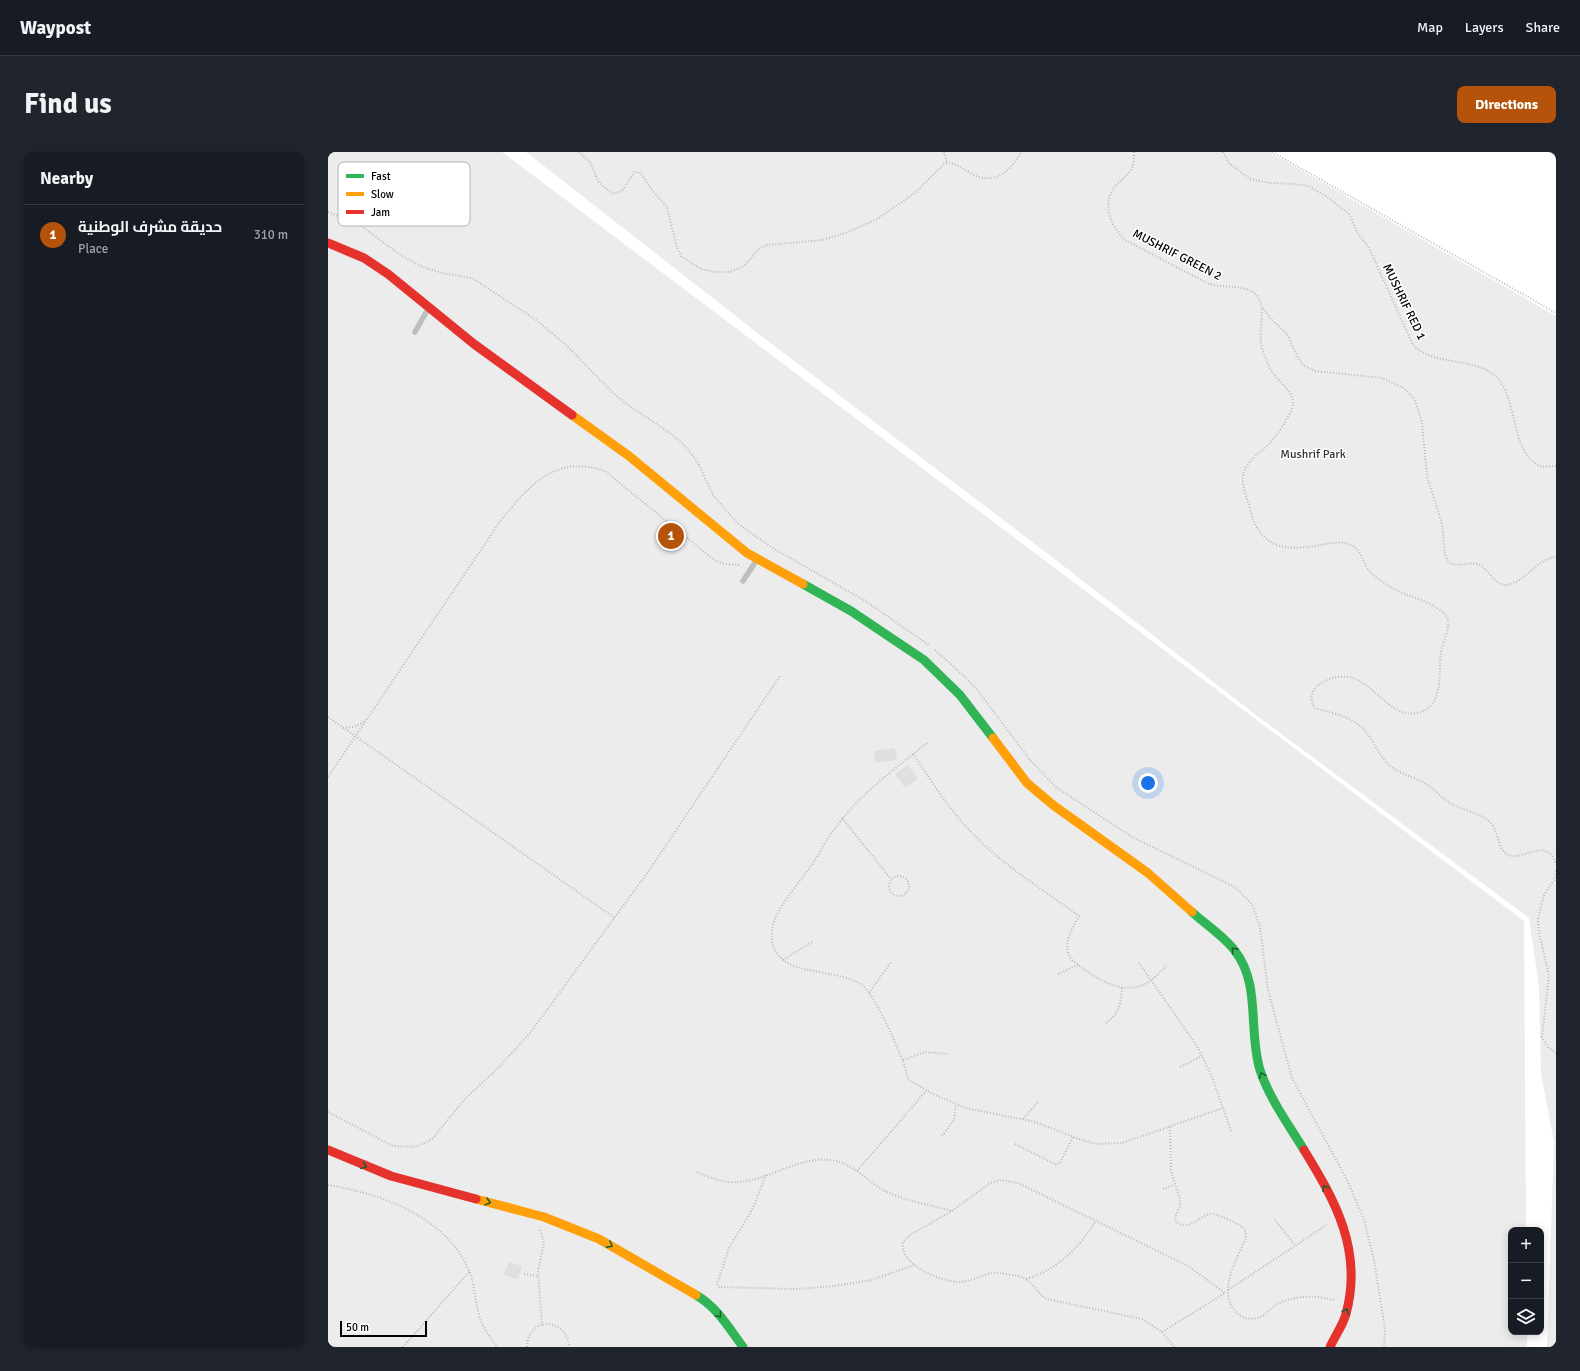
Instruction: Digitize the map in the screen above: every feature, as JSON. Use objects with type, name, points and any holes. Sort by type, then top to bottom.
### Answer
[{"type":"street","points":[[328,243],[351,252],[376,266],[474,344],[629,456],[730,540],[757,559],[846,608],[924,660],[960,694],[1027,783],[1053,805],[1148,873],[1235,950],[1245,965],[1250,982],[1254,1046],[1263,1076],[1342,1218],[1350,1242],[1353,1266],[1349,1304],[1330,1347]]},
{"type":"street","points":[[328,1150],[369,1168],[413,1183],[544,1217],[599,1239],[698,1295],[720,1315],[743,1347]]},
{"type":"lane","points":[[415,332],[429,307]]},
{"type":"lane","points":[[742,581],[757,559]]},
{"type":"path","points":[[579,152],[590,162],[599,183],[613,194],[622,191],[634,172],[641,173],[651,189],[667,207],[679,252],[694,265],[716,272],[730,272],[740,269],[759,249],[767,245],[809,243],[851,231],[878,219],[903,202],[938,168],[947,163],[955,164],[981,178],[990,178],[1006,173],[1012,167],[1021,152]]},
{"type":"path","points":[[944,152],[947,163]]},
{"type":"path","name":"MUSHRIF GREEN 2","points":[[1134,152],[1132,168],[1113,190],[1109,203],[1109,216],[1119,234],[1125,240],[1207,283],[1221,287],[1245,288],[1251,291],[1260,301],[1270,318],[1288,334],[1298,358],[1304,366],[1315,371],[1382,378],[1404,388],[1414,400],[1422,423],[1427,476],[1441,519],[1445,554],[1448,562],[1456,565],[1477,564],[1486,570],[1497,582],[1505,586],[1516,581],[1540,562],[1556,557]]},
{"type":"path","name":"MUSHRIF RED 1","points":[[1223,152],[1229,163],[1250,179],[1270,183],[1308,186],[1342,207],[1349,214],[1358,234],[1368,246],[1413,345],[1426,355],[1490,371],[1500,381],[1507,395],[1521,441],[1527,455],[1538,465],[1556,466]]},
{"type":"path","points":[[1272,152],[1556,312]]},
{"type":"path","points":[[328,212],[338,216]]},
{"type":"path","points":[[361,226],[399,254],[420,266],[442,273],[472,278],[536,320],[566,345],[612,393],[670,433],[685,446],[699,465],[717,500],[737,523],[781,553],[867,602],[905,628],[949,662],[979,692],[1030,760],[1056,787],[1132,838],[1225,881],[1244,895],[1254,910],[1260,927],[1267,984],[1292,1078],[1348,1182],[1364,1220],[1374,1260],[1385,1329],[1384,1347]]},
{"type":"path","points":[[1263,308],[1260,332],[1261,346],[1268,366],[1288,390],[1293,402],[1289,414],[1278,434],[1263,451],[1248,464],[1244,470],[1244,486],[1253,519],[1257,527],[1270,541],[1288,548],[1297,549],[1339,542],[1351,544],[1360,552],[1368,569],[1374,576],[1406,595],[1442,610],[1445,613],[1448,623],[1441,655],[1436,697],[1426,709],[1412,714],[1397,710],[1362,682],[1355,678],[1340,676],[1326,680],[1316,688],[1312,692],[1312,703],[1315,708],[1340,714],[1356,723],[1368,736],[1382,758],[1394,770],[1426,784],[1452,805],[1469,810],[1489,821],[1496,831],[1502,848],[1508,855],[1517,856],[1542,851],[1551,855],[1556,864]]},
{"type":"path","points":[[328,777],[501,520],[540,479],[555,470],[581,465],[605,471],[714,560],[724,564],[740,565],[751,568]]},
{"type":"path","points":[[328,1112],[393,1146],[418,1146],[432,1139],[465,1099],[500,1066],[530,1033],[648,872],[780,676]]},
{"type":"path","points":[[328,718],[615,918]]},
{"type":"path","points":[[342,728],[354,727],[365,722]]},
{"type":"path","points":[[927,743],[876,784],[842,818],[830,834],[809,869],[777,913],[773,929],[773,945],[783,960],[795,966],[856,982],[869,993],[902,1060],[909,1080],[926,1091],[956,1104],[977,1111],[1047,1126],[1096,1144],[1114,1144],[1170,1127],[1223,1108]]},
{"type":"path","points":[[913,754],[949,806],[974,835],[1005,862],[1079,916],[1067,942],[1069,955],[1078,965],[1106,983],[1122,988],[1134,988],[1151,981],[1166,966]]},
{"type":"path","points":[[842,818],[891,879]]},
{"type":"path","points":[[1556,871],[1554,880],[1544,895],[1538,919],[1539,932],[1549,976],[1542,1037],[1548,1047],[1556,1053]]},
{"type":"path","points":[[896,876],[902,876],[907,879],[910,885],[909,890],[905,895],[899,897],[893,895],[889,884],[891,879],[896,876]]},
{"type":"path","points":[[783,960],[812,942]]},
{"type":"path","points":[[869,993],[891,962]]},
{"type":"path","points":[[1139,963],[1187,1029],[1202,1056],[1231,1132]]},
{"type":"path","points":[[1058,974],[1078,965]]},
{"type":"path","points":[[1106,1023],[1112,1019],[1119,1008],[1122,988]]},
{"type":"path","points":[[902,1060],[925,1052],[949,1054]]},
{"type":"path","points":[[1180,1067],[1202,1056]]},
{"type":"path","points":[[857,1171],[926,1091]]},
{"type":"path","points":[[1023,1120],[1039,1102]]},
{"type":"path","points":[[942,1136],[953,1124],[956,1104]]},
{"type":"path","points":[[1170,1127],[1171,1172],[1174,1185],[1180,1199],[1180,1206],[1175,1218],[1177,1224],[1190,1224],[1208,1215],[1214,1214],[1242,1226],[1245,1229],[1246,1238],[1230,1275],[1228,1290],[1234,1309],[1243,1317],[1249,1319],[1261,1317],[1280,1303],[1307,1297],[1326,1298],[1349,1304]]},
{"type":"path","points":[[1015,1144],[1057,1165],[1060,1163],[1073,1136]]},
{"type":"path","points":[[697,1172],[730,1182],[744,1181],[821,1159],[837,1161],[857,1171],[892,1194],[952,1211]]},
{"type":"path","points":[[766,1175],[752,1210],[725,1256],[717,1284],[719,1287],[795,1289],[834,1286],[872,1280],[914,1265]]},
{"type":"path","points":[[1095,1222],[1074,1251],[1048,1270],[1026,1279],[998,1273],[971,1280],[953,1281],[930,1274],[914,1265],[903,1252],[902,1247],[906,1238],[952,1211],[990,1183],[1007,1180],[1018,1183],[1095,1222],[1188,1266],[1212,1285],[1225,1293]]},
{"type":"path","points":[[328,1185],[370,1194],[411,1212],[435,1229],[451,1244],[460,1255],[469,1272],[475,1290],[479,1316],[497,1347]]},
{"type":"path","points":[[1163,1189],[1174,1185]]},
{"type":"path","points":[[542,1325],[538,1276],[544,1243],[538,1224],[544,1217]]},
{"type":"path","points":[[1162,1332],[1225,1293],[1321,1227],[1342,1218]]},
{"type":"path","points":[[1275,1220],[1294,1245]]},
{"type":"path","points":[[403,1347],[469,1272]]},
{"type":"path","points":[[524,1274],[538,1276]]},
{"type":"path","points":[[1026,1279],[1040,1295],[1047,1299],[1135,1316],[1149,1322],[1162,1332],[1174,1347]]},
{"type":"path","points":[[527,1347],[528,1337],[534,1329],[542,1325],[550,1324],[558,1326],[565,1332],[569,1347]]},
{"type":"path","points":[[328,1345],[335,1347]]},
{"type":"green space","points":[[328,152],[502,152],[1524,921],[1526,1227],[1508,1227],[1508,1335],[1527,1335],[1527,1347],[328,1347]]},
{"type":"green space","name":"Mushrif Park","points":[[526,152],[1269,152],[1556,316],[1556,1347],[1547,1347],[1554,1142],[1541,1074],[1539,987],[1529,918],[1256,715],[1048,554],[760,335]]},
{"type":"building","points":[[895,748],[897,760],[876,763],[874,751]]},
{"type":"building","points":[[908,765],[918,779],[905,788],[895,774]]},
{"type":"building","points":[[509,1262],[522,1266],[518,1279],[504,1275]]},
{"type":"traffic: fast","points":[[803,584],[851,611],[924,660],[960,695],[993,738]]},
{"type":"traffic: fast","points":[[1192,912],[1231,946],[1243,964],[1251,993],[1255,1040],[1260,1070],[1274,1101],[1304,1150]]},
{"type":"traffic: fast","points":[[696,1295],[710,1306],[728,1325],[743,1347]]},
{"type":"traffic: slow","points":[[572,415],[629,456],[747,553],[803,584]]},
{"type":"traffic: slow","points":[[993,738],[1027,783],[1053,805],[1148,873],[1192,912]]},
{"type":"traffic: slow","points":[[476,1199],[544,1217],[599,1239],[696,1295]]},
{"type":"traffic: jam","points":[[328,243],[364,258],[388,274],[474,344],[572,415]]},
{"type":"traffic: jam","points":[[328,1150],[391,1176],[476,1199]]},
{"type":"traffic: jam","points":[[1304,1150],[1316,1169],[1336,1208],[1349,1248],[1351,1269],[1350,1291],[1346,1314],[1330,1347]]},
{"type":"place","name":"حديقة مشرف الوطنية","points":[[671,536]]}]
